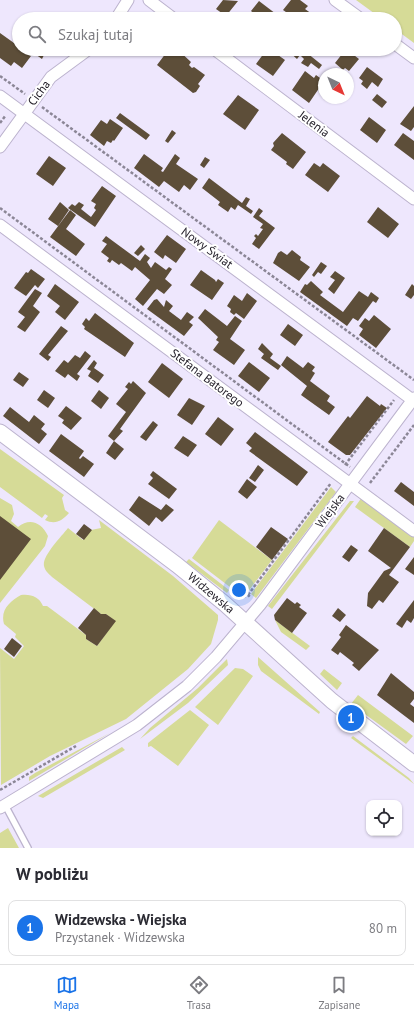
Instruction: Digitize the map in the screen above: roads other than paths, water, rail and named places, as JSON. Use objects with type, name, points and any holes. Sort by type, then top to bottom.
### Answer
[{"type":"street","points":[[120,12],[128,0]]},
{"type":"street","points":[[149,0],[165,12]]},
{"type":"street","points":[[335,0],[351,12]]},
{"type":"street","points":[[402,49],[414,58]]},
{"type":"street","name":"Cicha","points":[[0,147],[51,77],[80,56]]},
{"type":"street","name":"Jelenia","points":[[223,56],[414,199]]},
{"type":"street","name":"Nowy Świat","points":[[0,96],[414,400]]},
{"type":"street","name":"Stefana Batorego","points":[[0,225],[414,531]]},
{"type":"street","name":"Wiejska","points":[[2,807],[137,725],[187,686],[216,657],[246,623],[414,400]]},
{"type":"street","name":"Widzewska","points":[[0,432],[177,564],[225,604],[337,706],[414,764]]},
{"type":"lane","points":[[2,807],[28,848]]},
{"type":"place","name":"Widzewska - Wiejska","points":[[351,718]]}]
